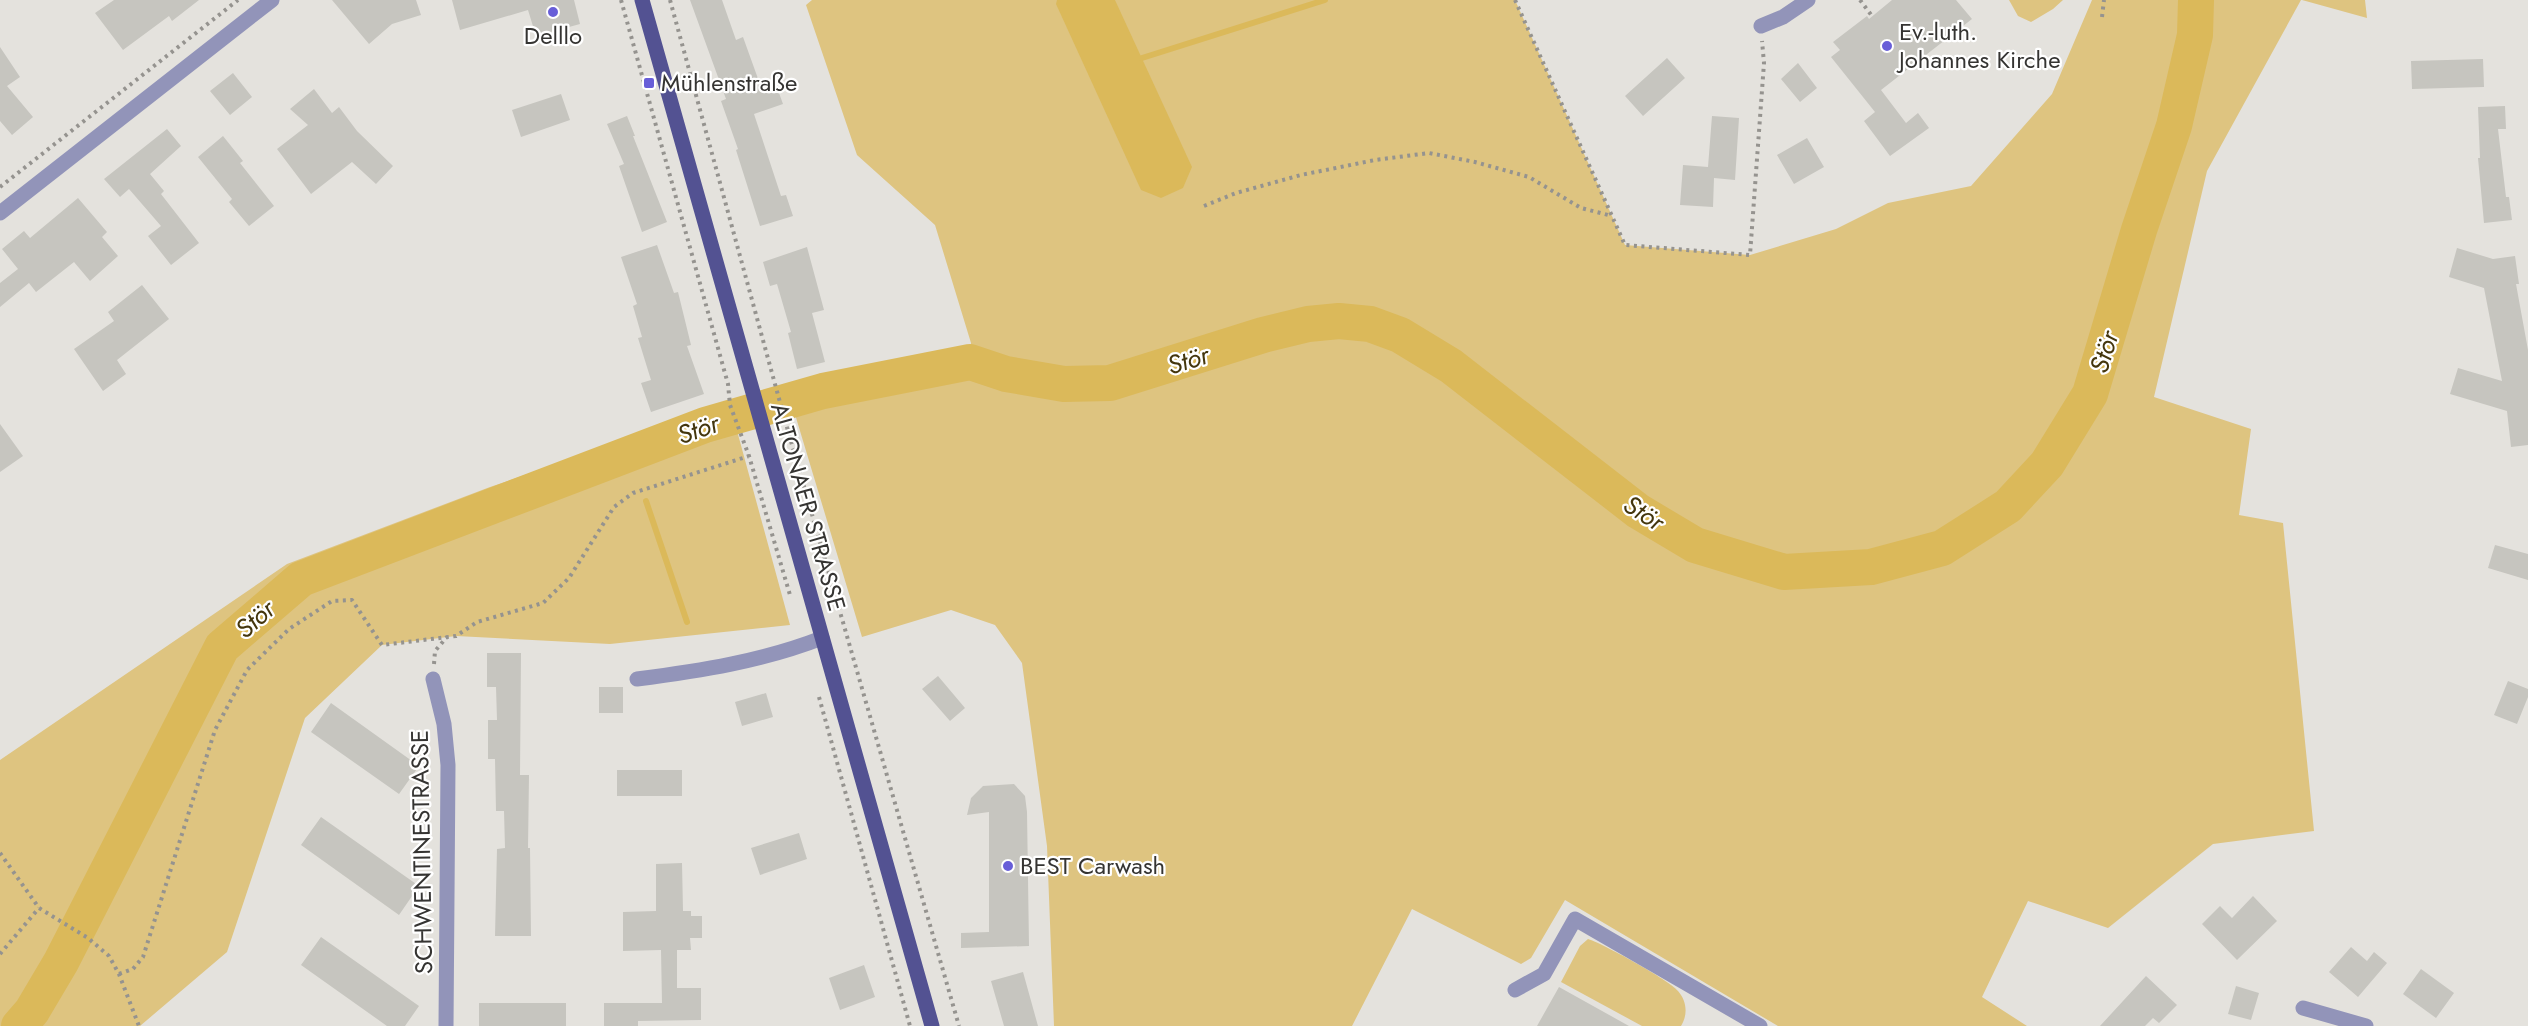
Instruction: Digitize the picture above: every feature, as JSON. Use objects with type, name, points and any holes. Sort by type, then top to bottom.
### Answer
[{"type":"main road","name":"ALTONAER STRASSE","points":[[642,0],[932,1026]]},
{"type":"street","points":[[0,213],[271,0]]},
{"type":"street","points":[[1761,26],[1783,17],[1808,0]]},
{"type":"street","points":[[637,679],[708,670],[765,657],[822,638]]},
{"type":"street","name":"SCHWENTINESTRASSE","points":[[432,679],[444,724],[448,765],[446,1026]]},
{"type":"street","points":[[1515,990],[1544,974],[1575,919],[1760,1026]]},
{"type":"street","points":[[2303,1008],[2366,1026]]},
{"type":"path","points":[[0,188],[238,0]]},
{"type":"path","points":[[621,0],[728,384],[730,405],[749,456],[793,605]]},
{"type":"path","points":[[670,0],[778,388],[784,417],[959,1026]]},
{"type":"path","points":[[1515,0],[1625,245],[1750,255],[1764,63],[1761,26]]},
{"type":"path","points":[[1860,0],[1872,16]]},
{"type":"path","points":[[2102,17],[2104,0]]},
{"type":"path","points":[[1204,206],[1236,193],[1301,175],[1375,160],[1429,153],[1475,162],[1529,177],[1581,208],[1612,217]]},
{"type":"path","points":[[119,975],[133,969],[143,957],[215,730],[247,670],[289,629],[332,601],[352,600],[382,645],[456,636],[477,622],[543,603],[569,578],[614,507],[633,493],[749,456]]},
{"type":"path","points":[[432,679],[435,651],[447,637]]},
{"type":"path","points":[[817,690],[910,1026]]},
{"type":"path","points":[[0,853],[39,908],[88,938],[109,957],[119,975],[139,1026]]},
{"type":"path","points":[[0,954],[39,908]]},
{"type":"shaded area","points":[[812,0],[1515,0],[1625,245],[1750,255],[1836,229],[1888,203],[1971,186],[2052,94],[2092,0],[2301,0],[2207,171],[2154,397],[2251,429],[2239,515],[2283,523],[2314,831],[2213,844],[2108,928],[2028,901],[1982,997],[2027,1026],[1778,1026],[1565,900],[1531,958],[1521,964],[1412,909],[1352,1026],[1054,1026],[1047,846],[1022,663],[995,625],[951,610],[862,637],[791,401],[823,391],[970,362],[971,343],[935,225],[857,155],[806,5]]},
{"type":"shaded area","points":[[1057,0],[1115,0],[1192,167],[1183,188],[1161,198],[1141,190],[1056,4]]},
{"type":"shaded area","points":[[2009,0],[2063,0],[2031,22],[2018,16]]},
{"type":"shaded area","points":[[2302,0],[2365,0],[2367,18]]},
{"type":"shaded area","points":[[730,405],[790,625],[610,644],[456,636],[382,645],[305,718],[227,952],[140,1026],[0,1026],[0,760],[287,564],[490,487]]},
{"type":"shaded area","points":[[1588,939],[1635,962],[1673,986],[1683,999],[1686,1008],[1681,1026],[1642,1026],[1561,982],[1580,946]]},
{"type":"building","points":[[114,0],[199,0],[172,21],[169,16],[123,50],[95,13]]},
{"type":"building","points":[[332,0],[416,0],[421,15],[392,24],[369,44]]},
{"type":"building","points":[[452,0],[574,0],[580,24],[536,36],[528,10],[460,30]]},
{"type":"building","points":[[690,0],[722,0],[736,40],[743,37],[761,87],[775,82],[783,104],[754,114],[781,196],[786,195],[793,216],[760,226],[736,150],[738,149],[721,101],[726,99]]},
{"type":"building","name":"Ev.-luth. Johannes Kirche","points":[[1892,0],[1956,0],[1972,19],[1881,90],[1906,123],[1918,113],[1929,128],[1890,156],[1864,121],[1875,112],[1831,57],[1840,50],[1833,42],[1867,16],[1869,19]]},
{"type":"building","points":[[0,47],[20,77],[7,86],[33,117],[12,135],[0,121]]},
{"type":"building","points":[[1667,58],[1685,78],[1643,116],[1625,96]]},
{"type":"building","points":[[2483,59],[2484,87],[2412,89],[2411,61]]},
{"type":"building","points":[[1798,63],[1817,88],[1800,102],[1781,79]]},
{"type":"building","points":[[233,73],[252,97],[230,115],[210,91]]},
{"type":"building","points":[[314,89],[332,113],[339,107],[357,131],[393,166],[376,184],[352,162],[311,194],[277,149],[308,125],[290,109]]},
{"type":"building","points":[[561,94],[570,120],[521,137],[512,110]]},
{"type":"building","points":[[2505,106],[2506,129],[2498,129],[2506,197],[2509,197],[2512,220],[2484,223],[2478,158],[2480,158],[2478,107]]},
{"type":"building","points":[[627,116],[667,222],[642,232],[619,166],[624,164],[607,124]]},
{"type":"building","points":[[1712,116],[1739,118],[1735,180],[1714,178],[1713,207],[1680,205],[1683,165],[1708,167]]},
{"type":"building","points":[[167,129],[181,146],[150,174],[164,191],[161,194],[199,243],[171,265],[148,236],[161,226],[129,189],[120,197],[104,179]]},
{"type":"building","points":[[223,136],[243,161],[240,163],[274,206],[249,226],[229,202],[232,199],[198,157]]},
{"type":"building","points":[[1807,138],[1824,167],[1794,184],[1777,155]]},
{"type":"building","points":[[78,198],[107,232],[102,237],[118,256],[90,281],[74,262],[36,292],[29,283],[0,307],[0,283],[18,269],[2,249],[24,231],[30,238]]},
{"type":"building","points":[[657,245],[674,293],[678,292],[691,345],[687,346],[704,394],[651,412],[641,383],[651,380],[638,338],[642,337],[633,306],[637,304],[621,257]]},
{"type":"building","points":[[807,247],[824,310],[812,313],[825,362],[797,369],[788,333],[791,332],[777,284],[770,286],[763,262]]},
{"type":"building","points":[[2457,248],[2493,259],[2515,256],[2519,284],[2516,284],[2528,350],[2528,445],[2511,447],[2507,411],[2450,394],[2458,368],[2502,381],[2484,288],[2449,277]]},
{"type":"building","points":[[142,285],[169,319],[117,360],[126,374],[103,391],[74,349],[114,321],[108,312]]},
{"type":"building","points":[[0,424],[23,456],[0,472]]},
{"type":"building","points":[[2495,545],[2528,554],[2528,580],[2488,568]]},
{"type":"building","points":[[487,653],[521,653],[520,775],[529,775],[528,848],[530,848],[531,936],[495,936],[497,849],[505,848],[504,811],[496,811],[495,759],[488,759],[488,720],[497,720],[496,687],[487,687]]},
{"type":"building","points":[[938,676],[965,708],[950,721],[922,689]]},
{"type":"building","points":[[2508,681],[2528,689],[2528,697],[2517,724],[2494,715]]},
{"type":"building","points":[[599,687],[623,687],[623,713],[599,713]]},
{"type":"building","points":[[766,693],[773,717],[742,726],[735,702]]},
{"type":"building","points":[[331,703],[419,766],[399,794],[311,732]]},
{"type":"building","points":[[617,770],[682,770],[682,796],[617,796]]},
{"type":"building","points":[[1014,784],[1025,796],[1027,812],[1029,946],[961,948],[961,933],[989,932],[989,812],[967,815],[971,798],[983,786]]},
{"type":"building","points":[[321,817],[419,886],[399,915],[301,845]]},
{"type":"building","points":[[799,833],[807,859],[760,875],[751,848]]},
{"type":"building","points":[[682,863],[683,911],[691,911],[691,916],[702,916],[702,938],[690,938],[691,950],[677,950],[677,988],[701,988],[701,1020],[638,1021],[638,1026],[604,1026],[604,1003],[662,1003],[661,950],[623,951],[623,912],[656,911],[656,864]]},
{"type":"building","points":[[2253,896],[2277,921],[2237,960],[2202,924],[2220,906],[2232,918]]},
{"type":"building","points":[[321,937],[419,1006],[405,1026],[387,1026],[301,965]]},
{"type":"building","points":[[2351,947],[2367,961],[2374,952],[2387,963],[2358,997],[2329,972]]},
{"type":"building","points":[[864,965],[875,997],[840,1010],[829,978]]},
{"type":"building","points":[[2421,969],[2454,993],[2436,1018],[2403,994]]},
{"type":"building","points":[[1023,972],[1038,1026],[1004,1026],[991,981]]},
{"type":"building","points":[[2146,976],[2177,1005],[2159,1023],[2153,1018],[2145,1026],[2100,1026]]},
{"type":"building","points":[[2236,986],[2259,993],[2251,1020],[2228,1014]]},
{"type":"building","points":[[1559,987],[1629,1026],[1537,1026]]},
{"type":"building","points":[[479,1003],[566,1003],[566,1026],[479,1026]]},
{"type":"waterway","points":[[1142,58],[1325,0]]},
{"type":"waterway","name":"Stör","points":[[19,1026],[32,1011],[61,962],[222,647],[301,579],[705,425],[823,391],[970,362],[1006,374],[1064,384],[1110,383],[1263,335],[1308,324],[1339,321],[1370,324],[1400,335],[1451,366],[1638,511],[1695,545],[1784,572],[1871,567],[1942,548],[2008,506],[2047,464],[2090,394],[2139,230],[2174,126],[2195,35],[2196,0]]},
{"type":"waterway","points":[[646,501],[687,622]]},
{"type":"place","name":"Delllo","points":[[553,12]]},
{"type":"place","name":"Ev.-luth. Johannes Kirche","points":[[1887,46]]},
{"type":"place","name":"Mühlenstraße","points":[[649,83]]},
{"type":"place","name":"BEST Carwash","points":[[1008,866]]}]
